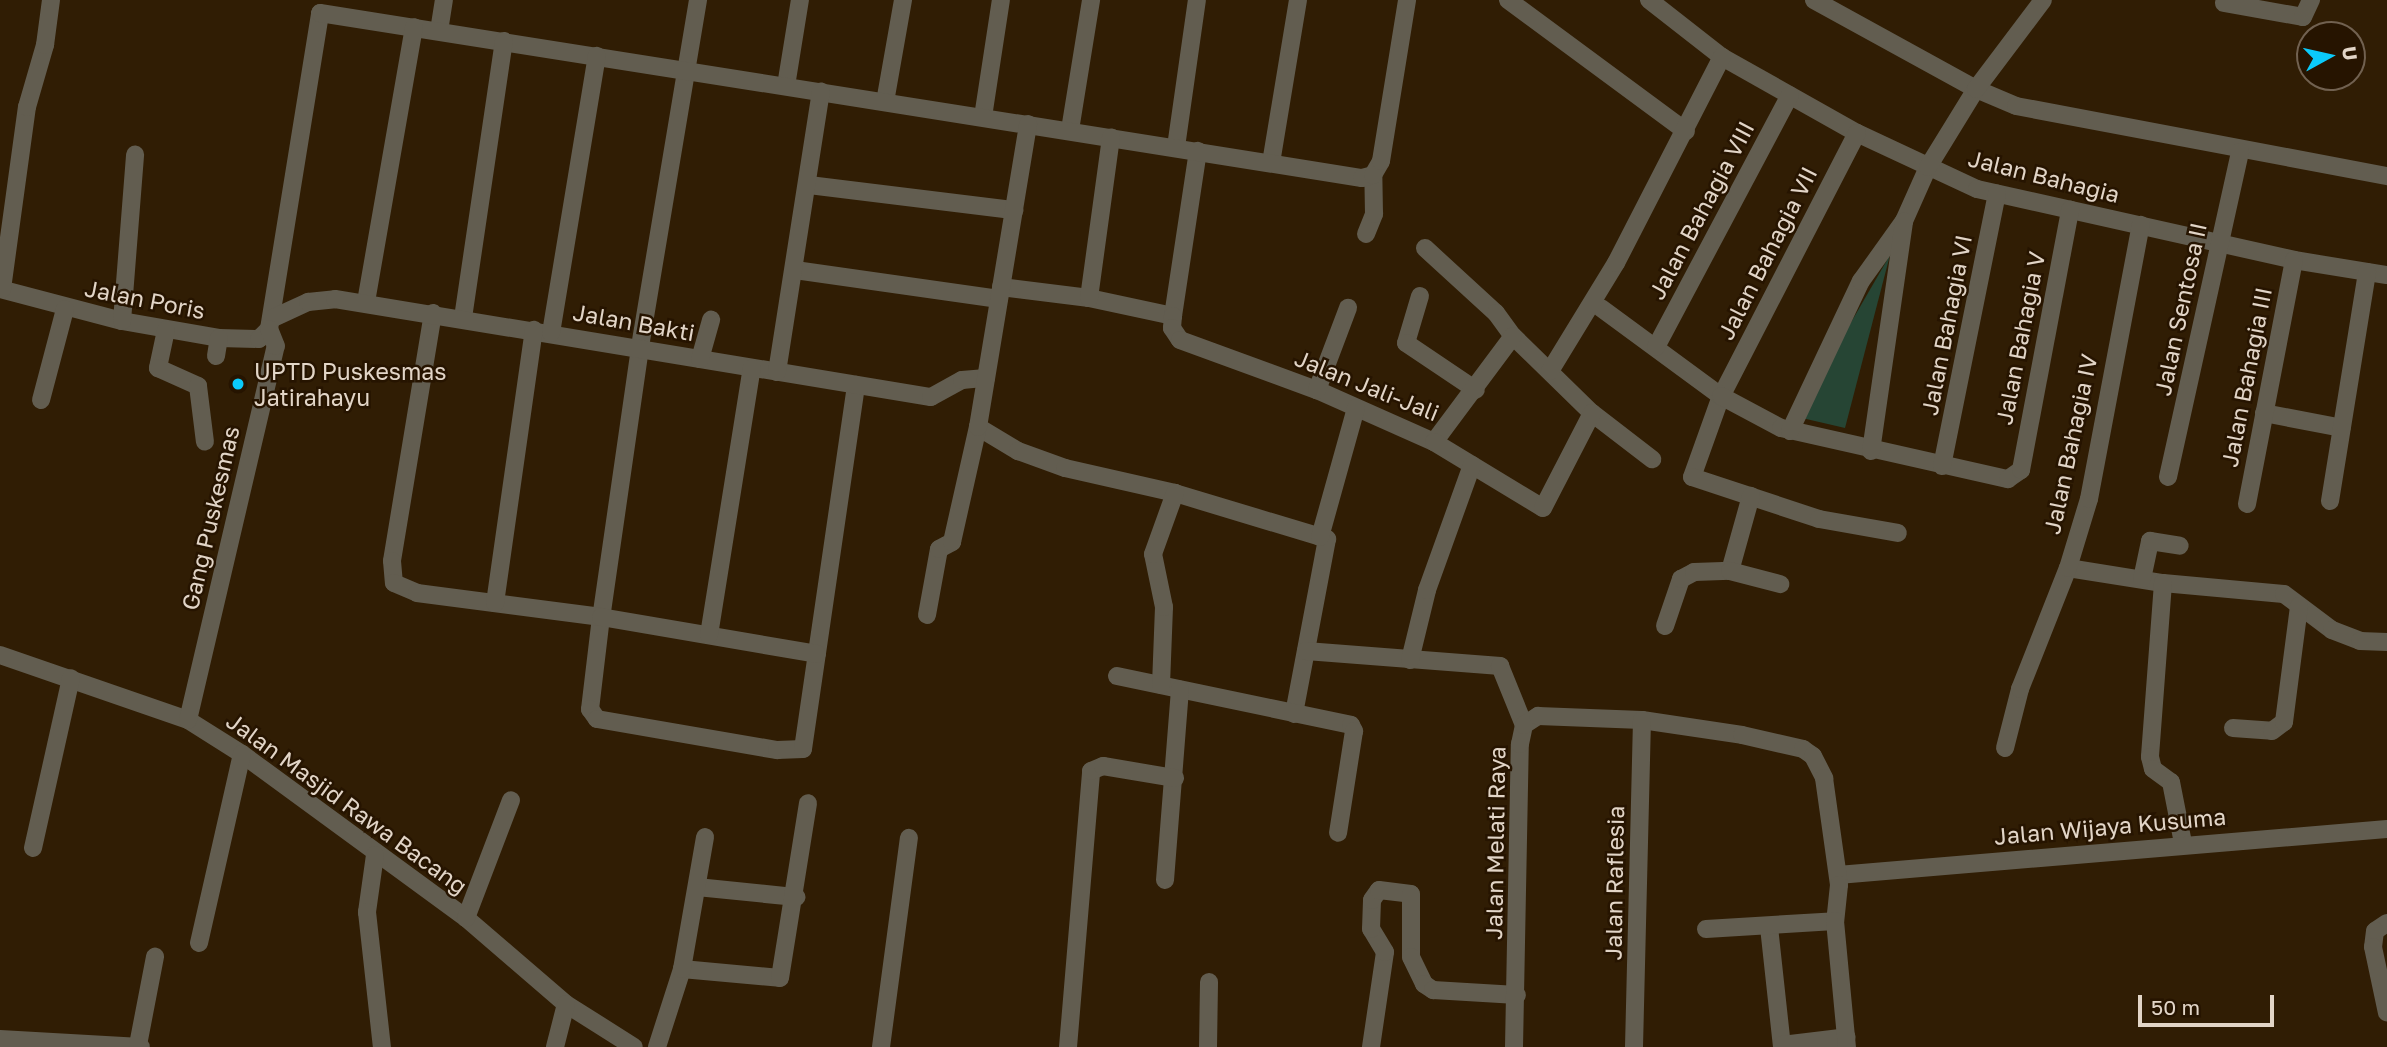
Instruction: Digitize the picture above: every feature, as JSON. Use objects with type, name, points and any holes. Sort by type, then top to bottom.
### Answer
[{"type":"street","points":[[1,289],[27,107],[45,45],[51,0]]},
{"type":"street","points":[[439,31],[444,0]]},
{"type":"street","points":[[698,0],[640,348],[601,617],[590,709],[604,723],[777,750],[803,749],[856,386]]},
{"type":"street","points":[[786,86],[800,0]]},
{"type":"street","points":[[885,102],[903,0]]},
{"type":"street","points":[[983,117],[1001,0]]},
{"type":"street","points":[[1070,130],[1091,0]]},
{"type":"street","points":[[1176,148],[1197,0]]},
{"type":"street","points":[[1271,163],[1298,0]]},
{"type":"street","points":[[1366,234],[1374,214],[1373,175],[1381,162],[1407,0]]},
{"type":"street","points":[[1508,0],[1686,131]]},
{"type":"street","name":"Jalan Bahagia","points":[[1648,0],[1723,57],[1857,133],[1928,167],[1997,194],[2294,260],[2387,275]]},
{"type":"street","points":[[1814,0],[1976,89],[2016,106],[2240,152],[2387,176]]},
{"type":"street","points":[[1790,431],[1861,281],[1904,221],[1928,167],[1976,89],[2043,0]]},
{"type":"street","points":[[2224,3],[2303,17],[2311,0]]},
{"type":"street","points":[[314,6],[439,31],[1362,178],[1373,175]]},
{"type":"street","name":"Gang Puskesmas","points":[[188,720],[276,346],[270,324],[314,6]]},
{"type":"street","points":[[366,302],[414,27]]},
{"type":"street","points":[[463,318],[504,41]]},
{"type":"street","points":[[495,603],[542,332],[597,56]]},
{"type":"street","points":[[1550,371],[1686,131],[1723,57]]},
{"type":"street","points":[[777,372],[809,185],[821,91]]},
{"type":"street","name":"Jalan Bahagia VIII","points":[[1656,347],[1790,94]]},
{"type":"street","points":[[927,614],[939,549],[952,542],[978,427],[1028,124]]},
{"type":"street","name":"Jalan Bahagia VII","points":[[1752,496],[1692,477],[1721,396],[1857,133]]},
{"type":"street","points":[[1089,298],[1111,137]]},
{"type":"street","points":[[795,270],[1000,293],[1089,298],[1173,316],[1198,151]]},
{"type":"street","name":"Jalan Sentosa II","points":[[2168,477],[2240,152]]},
{"type":"street","points":[[122,321],[135,155]]},
{"type":"street","points":[[809,185],[1014,210]]},
{"type":"street","name":"Jalan Bahagia VI","points":[[1942,466],[1997,194]]},
{"type":"street","name":"Jalan Bahagia V","points":[[1942,466],[2008,479],[2017,475],[2070,210]]},
{"type":"street","points":[[1871,451],[1904,221]]},
{"type":"street","name":"Jalan Bahagia IV","points":[[2005,748],[2021,689],[2068,568],[2089,499],[2141,225]]},
{"type":"street","points":[[1425,248],[1496,313],[1513,336],[1592,413],[1652,459]]},
{"type":"street","name":"Jalan Bahagia III","points":[[2247,504],[2294,260]]},
{"type":"street","points":[[2330,501],[2367,272]]},
{"type":"street","name":"Jalan Poris","points":[[1,289],[65,309],[166,330],[217,347],[250,342],[270,324]]},
{"type":"street","points":[[1420,296],[1406,343],[1476,390]]},
{"type":"street","name":"Jalan Bakti","points":[[270,324],[308,302],[366,302],[931,397],[962,380],[986,378]]},
{"type":"street","points":[[1317,390],[1348,307]]},
{"type":"street","points":[[1601,308],[1721,396],[1790,431],[1942,466]]},
{"type":"street","points":[[41,400],[65,309]]},
{"type":"street","points":[[433,313],[392,561],[394,583],[417,593],[601,617],[817,654]]},
{"type":"street","name":"Jalan Jali-Jali","points":[[1173,316],[1172,328],[1180,340],[1317,390],[1434,442],[1476,390],[1513,336]]},
{"type":"street","points":[[701,359],[711,320]]},
{"type":"street","points":[[166,330],[158,368],[198,386],[205,442]]},
{"type":"street","points":[[709,635],[752,368]]},
{"type":"street","points":[[1320,537],[1356,408]]},
{"type":"street","points":[[1434,442],[1543,508],[1592,413]]},
{"type":"street","points":[[2264,413],[2342,428]]},
{"type":"street","points":[[978,427],[1018,451],[1065,468],[1175,493],[1327,539],[1294,714]]},
{"type":"street","points":[[1410,660],[1427,590],[1472,466]]},
{"type":"street","points":[[1161,685],[1164,607],[1153,554],[1175,493]]},
{"type":"street","points":[[1730,571],[1752,496],[1819,519],[1898,533]]},
{"type":"street","points":[[2142,579],[2150,541],[2180,546]]},
{"type":"street","points":[[2068,568],[2164,583],[2284,594],[2350,638],[2387,642]]},
{"type":"street","points":[[1665,626],[1681,579],[1694,572],[1730,571],[1780,584]]},
{"type":"street","points":[[2164,583],[2150,757],[2154,769],[2171,782],[2183,843]]},
{"type":"street","points":[[2233,728],[2272,731],[2284,722],[2299,606]]},
{"type":"street","points":[[1306,651],[1500,666],[1524,725]]},
{"type":"street","name":"Jalan Masjid Rawa Bacang","points":[[0,655],[188,720],[242,754],[375,855],[466,918],[566,1004],[634,1047]]},
{"type":"street","points":[[1117,676],[1294,714],[1340,721],[1354,731],[1338,833]]},
{"type":"street","points":[[33,848],[71,678]]},
{"type":"street","points":[[1165,880],[1180,690]]},
{"type":"street","name":"Jalan Melati Raya","points":[[1514,1047],[1520,744],[1524,725],[1538,716],[1642,720],[1742,735],[1803,749],[1813,756],[1824,778],[1838,875],[1835,921],[1847,1042]]},
{"type":"street","name":"Jalan Raflesia","points":[[1634,1047],[1642,720]]},
{"type":"street","points":[[199,943],[242,754]]},
{"type":"street","points":[[1068,1047],[1091,771],[1103,766],[1175,779]]},
{"type":"street","points":[[466,918],[511,800]]},
{"type":"street","points":[[682,969],[780,978],[796,897],[808,803]]},
{"type":"street","name":"Jalan Wijaya Kusuma","points":[[1838,875],[2183,843],[2387,829]]},
{"type":"street","points":[[657,1047],[682,969],[705,837]]},
{"type":"street","points":[[881,1047],[909,838]]},
{"type":"street","points":[[375,855],[367,912],[382,1047]]},
{"type":"street","points":[[697,887],[796,897]]},
{"type":"street","points":[[1371,1047],[1385,952],[1372,934],[1370,918],[1375,893],[1389,889],[1410,894],[1411,957],[1423,984],[1433,990],[1517,995]]},
{"type":"street","points":[[1706,929],[1835,921]]},
{"type":"street","points":[[2387,923],[2375,932],[2373,947],[2387,1013]]},
{"type":"street","points":[[1769,927],[1782,1046],[1847,1042]]},
{"type":"street","points":[[0,1039],[139,1046],[155,957]]},
{"type":"street","points":[[1208,1047],[1209,982]]},
{"type":"street","points":[[555,1047],[566,1004]]},
{"type":"green space","points":[[1890,255],[1845,428],[1802,418],[1802,407]]},
{"type":"place","name":"UPTD Puskesmas Jatirahayu","points":[[238,384]]}]
